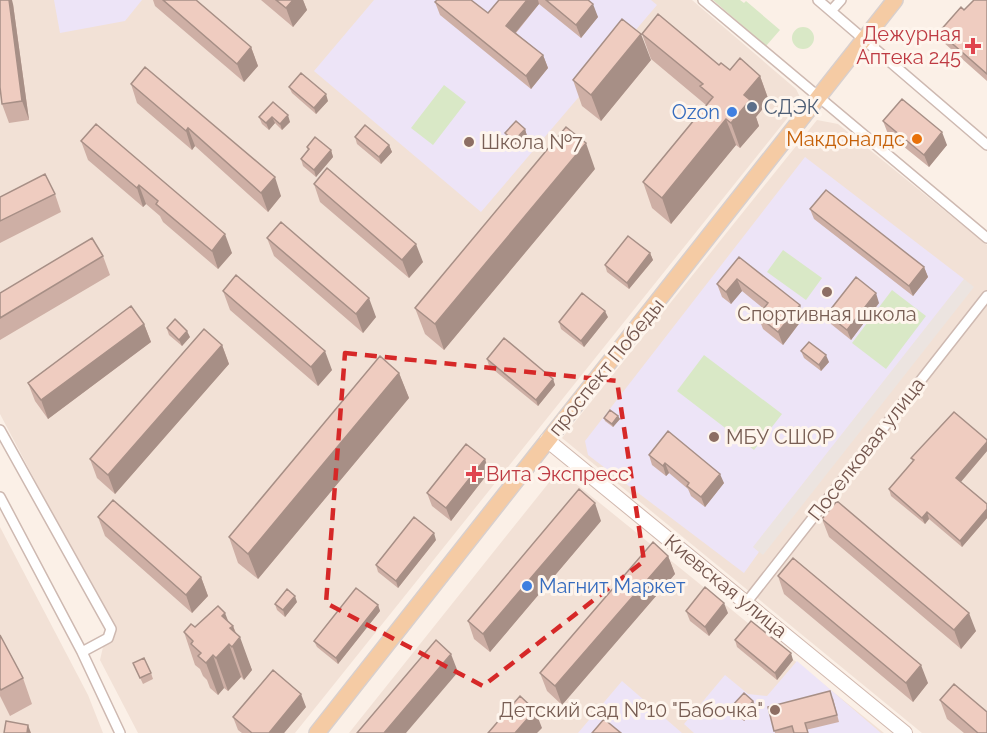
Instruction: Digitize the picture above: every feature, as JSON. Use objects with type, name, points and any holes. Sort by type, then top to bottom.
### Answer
[{"type":"main road","name":"проспект Победы","points":[[317,733],[895,0]]},
{"type":"main road","name":"Киевская улица","points":[[547,440],[905,733]]},
{"type":"street","points":[[703,0],[817,98],[987,238]]},
{"type":"street","points":[[818,0],[987,145]]},
{"type":"street","points":[[831,11],[841,0]]},
{"type":"street","name":"Поселковая улица","points":[[747,603],[987,296]]},
{"type":"street","points":[[0,430],[111,629],[108,638],[82,652]]},
{"type":"street","points":[[0,497],[122,733]]},
{"type":"highlighted area","points":[[345,353],[617,381],[644,561],[483,686],[326,603]]},
{"type":"shaded area","points":[[0,0],[692,0],[796,89],[800,97],[797,106],[295,733],[138,733],[100,660],[109,621],[0,414]]},
{"type":"shaded area","points":[[54,0],[142,0],[125,21],[60,33]]},
{"type":"shaded area","name":"Школа №7","points":[[374,0],[651,0],[657,5],[481,212],[314,71]]},
{"type":"shaded area","points":[[817,120],[838,124],[987,245],[987,733],[922,733],[562,438]]},
{"type":"shaded area","points":[[805,157],[964,279],[753,547],[759,552],[744,573],[588,455],[585,441]]},
{"type":"shaded area","points":[[964,279],[974,287],[763,555],[753,547]]},
{"type":"shaded area","points":[[559,470],[884,733],[349,733]]},
{"type":"shaded area","points":[[0,527],[88,695],[103,733],[0,733]]},
{"type":"shaded area","name":"Детский сад №10 \"Бабочка\"","points":[[797,661],[881,733],[694,733],[684,724],[725,675],[748,694],[767,696]]},
{"type":"shaded area","points":[[622,681],[682,733],[578,733]]},
{"type":"green space","points":[[713,0],[740,0],[744,3],[746,1],[780,30],[766,46]]},
{"type":"green space","points":[[803,27],[811,30],[814,38],[811,46],[803,49],[795,46],[792,38],[795,30]]},
{"type":"green space","points":[[444,85],[466,102],[433,145],[411,128]]},
{"type":"green space","points":[[783,250],[822,278],[806,300],[767,272]]},
{"type":"green space","points":[[892,290],[926,316],[886,369],[852,343]]},
{"type":"green space","points":[[704,355],[782,414],[754,450],[677,391]]},
{"type":"building","points":[[0,0],[9,0],[22,101],[2,104],[0,87]]},
{"type":"building","points":[[163,0],[196,0],[251,47],[237,64]]},
{"type":"building","points":[[276,0],[293,0],[286,8]]},
{"type":"building","points":[[437,0],[471,0],[488,13],[499,0],[527,0],[506,26],[543,55],[526,76],[435,2]]},
{"type":"building","points":[[546,0],[588,0],[593,4],[576,25]]},
{"type":"building","points":[[974,0],[987,0],[987,74],[939,32],[961,7],[964,10]]},
{"type":"building","points":[[658,14],[719,65],[721,63],[730,70],[740,58],[760,76],[744,95],[750,100],[731,123],[726,119],[662,198],[643,182],[713,97],[700,86],[703,84],[642,34]]},
{"type":"building","points":[[622,19],[641,34],[591,95],[573,80]]},
{"type":"building","points":[[145,67],[275,177],[261,193],[188,128],[186,131],[131,84]]},
{"type":"building","points":[[301,73],[326,94],[314,108],[289,87]]},
{"type":"building","name":"Макдоналдс","points":[[902,99],[942,132],[924,155],[883,121]]},
{"type":"building","points":[[273,102],[288,115],[280,124],[272,117],[266,123],[259,117]]},
{"type":"building","points":[[516,121],[525,129],[514,141],[505,133]]},
{"type":"building","points":[[96,124],[225,234],[212,251],[156,204],[158,201],[139,185],[137,188],[81,141]]},
{"type":"building","points":[[365,125],[389,145],[379,157],[355,137]]},
{"type":"building","points":[[566,127],[586,143],[435,324],[415,308]]},
{"type":"building","points":[[315,137],[331,150],[314,170],[301,159]]},
{"type":"building","points":[[327,168],[416,244],[402,260],[314,184]]},
{"type":"building","points":[[45,174],[55,194],[0,221],[0,197]]},
{"type":"building","points":[[826,190],[924,267],[909,286],[810,209]]},
{"type":"building","points":[[281,222],[369,298],[356,314],[267,238]]},
{"type":"building","points":[[628,236],[650,253],[627,283],[605,265]]},
{"type":"building","points":[[92,238],[103,256],[0,318],[0,293]]},
{"type":"building","points":[[739,257],[800,305],[778,332],[758,316],[768,303],[737,279],[726,292],[717,284]]},
{"type":"building","points":[[236,275],[325,351],[311,367],[223,291]]},
{"type":"building","points":[[856,277],[876,293],[847,330],[827,314]]},
{"type":"building","points":[[582,293],[605,311],[581,341],[559,322]]},
{"type":"building","points":[[131,306],[144,324],[41,400],[28,383]]},
{"type":"building","points":[[175,319],[187,331],[179,340],[167,328]]},
{"type":"building","points":[[204,329],[222,345],[108,475],[90,459]]},
{"type":"building","points":[[504,338],[553,379],[536,400],[487,359]]},
{"type":"building","points":[[809,342],[826,355],[819,365],[801,351]]},
{"type":"building","points":[[380,356],[399,373],[248,554],[229,537]]},
{"type":"building","points":[[610,410],[618,416],[612,424],[604,418]]},
{"type":"building","points":[[954,412],[987,440],[956,478],[987,504],[987,509],[960,541],[927,512],[922,518],[889,489],[914,460],[911,458]]},
{"type":"building","points":[[668,431],[720,474],[701,497],[687,486],[689,483],[665,463],[663,466],[649,455]]},
{"type":"building","points":[[466,444],[485,459],[446,508],[427,493]]},
{"type":"building","points":[[579,489],[595,503],[483,634],[468,621]]},
{"type":"building","points":[[113,500],[201,577],[186,595],[98,517]]},
{"type":"building","points":[[837,501],[969,613],[954,630],[822,519]]},
{"type":"building","points":[[414,517],[434,533],[396,581],[376,565]]},
{"type":"building","points":[[653,542],[668,556],[555,686],[540,673]]},
{"type":"building","points":[[793,558],[921,665],[906,683],[778,576]]},
{"type":"building","points":[[705,587],[724,603],[705,627],[686,611]]},
{"type":"building","points":[[356,588],[378,605],[336,658],[314,641]]},
{"type":"building","points":[[287,589],[295,596],[283,610],[275,604]]},
{"type":"building","points":[[218,606],[225,613],[222,616],[233,626],[230,628],[240,637],[232,647],[229,644],[216,658],[213,655],[206,663],[198,656],[201,653],[191,644],[193,641],[184,632],[191,624],[195,627]]},
{"type":"building","points":[[751,621],[791,653],[775,673],[735,640]]},
{"type":"building","points":[[0,635],[23,678],[1,690],[0,688]]},
{"type":"building","points":[[436,640],[451,654],[384,733],[357,733]]},
{"type":"building","points":[[144,658],[151,673],[140,678],[133,663]]},
{"type":"building","points":[[273,670],[301,694],[269,733],[252,733],[233,717]]},
{"type":"building","points":[[954,684],[987,712],[987,733],[978,733],[940,700]]},
{"type":"building","points":[[830,691],[837,715],[805,723],[808,733],[794,733],[792,726],[774,731],[768,707]]},
{"type":"building","points":[[744,693],[753,701],[742,714],[732,706]]},
{"type":"building","points":[[520,696],[535,710],[515,733],[488,733]]},
{"type":"building","points":[[604,719],[621,733],[592,733]]},
{"type":"building","points":[[6,721],[28,725],[27,733],[4,733]]},
{"type":"place","name":"Дежурная Аптека 245","points":[[973,46]]},
{"type":"place","name":"СДЭК","points":[[752,107]]},
{"type":"place","name":"Ozon","points":[[732,112]]},
{"type":"place","name":"Макдоналдс","points":[[917,139]]},
{"type":"place","name":"Школа №7","points":[[469,142]]},
{"type":"place","name":"Спортивная школа","points":[[827,292]]},
{"type":"place","name":"МБУ СШОР","points":[[714,437]]},
{"type":"place","name":"Вита Экспресс","points":[[474,474]]},
{"type":"place","name":"Магнит Маркет","points":[[527,586]]},
{"type":"place","name":"Детский сад №10 \"Бабочка\"","points":[[775,710]]}]
